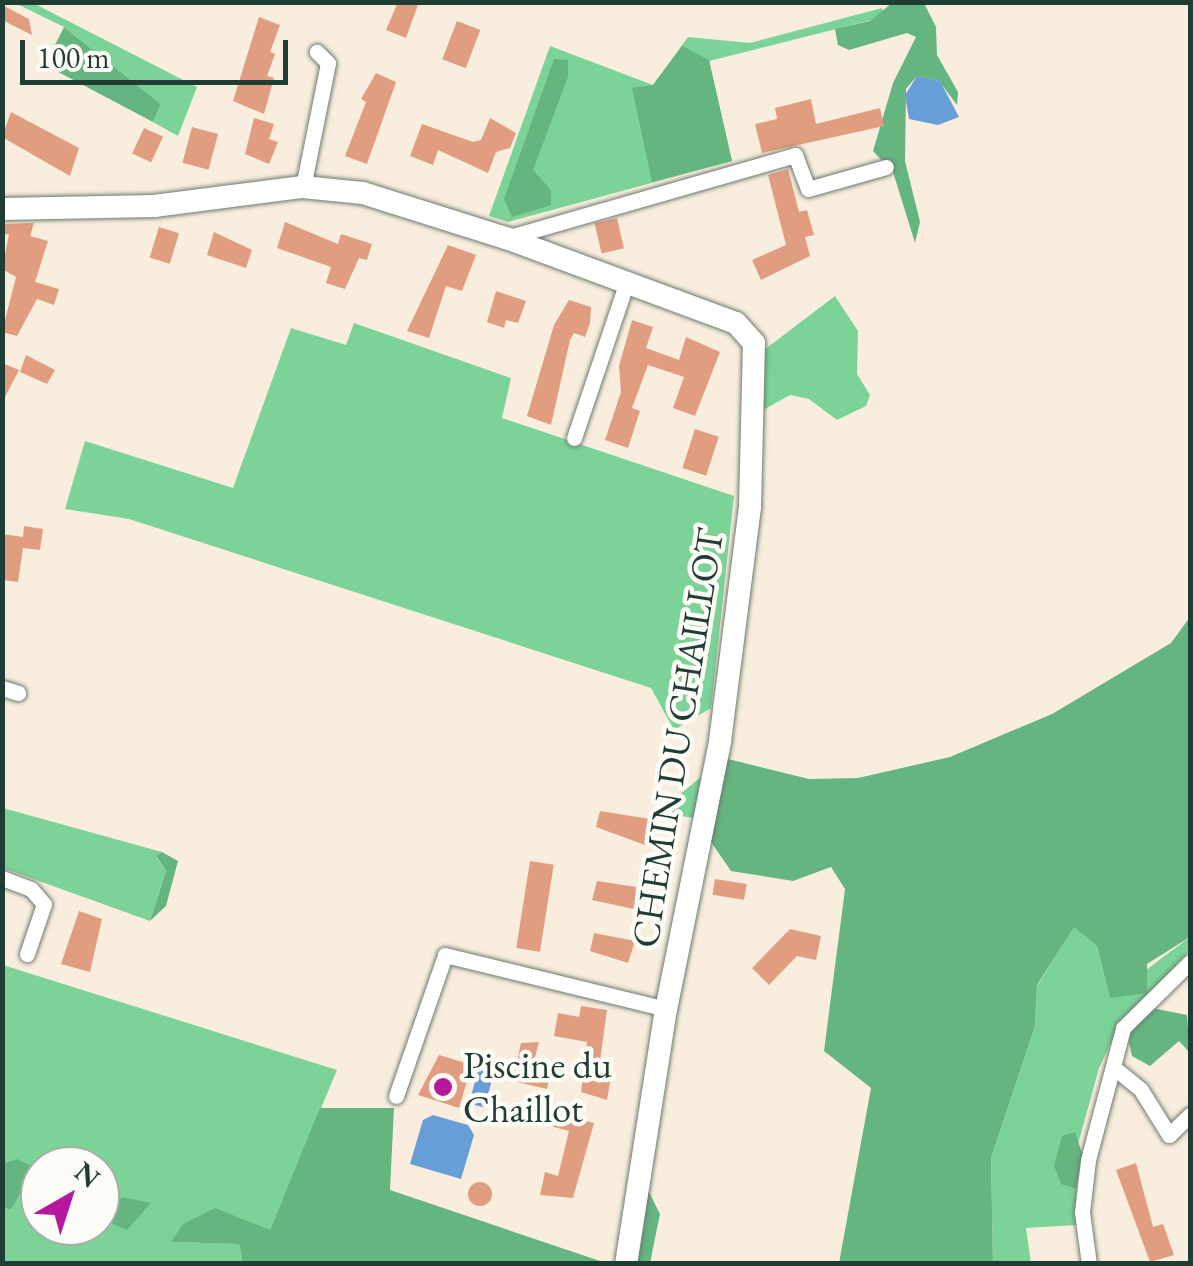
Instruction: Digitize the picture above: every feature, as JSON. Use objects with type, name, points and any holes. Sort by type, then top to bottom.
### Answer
[{"type":"street","points":[[303,186],[328,64],[317,52]]},
{"type":"street","points":[[506,238],[795,155],[808,190],[886,167]]},
{"type":"street","name":"CHEMIN DU CHAILLOT","points":[[2,210],[154,206],[303,186],[363,193],[506,238],[736,323],[754,342],[750,508],[720,742],[666,1008],[626,1264]]},
{"type":"street","points":[[574,438],[626,284]]},
{"type":"street","points":[[2,878],[32,889],[44,904],[27,954]]},
{"type":"street","points":[[396,1096],[445,954],[666,1008]]},
{"type":"street","points":[[1090,1264],[1082,1212],[1088,1160],[1123,1028],[1190,962]]},
{"type":"street","points":[[1113,1067],[1140,1090],[1169,1135],[1190,1115]]},
{"type":"green space","points":[[893,2],[924,3],[936,27],[937,55],[958,92],[957,105],[939,81],[917,76],[906,89],[905,161],[920,222],[915,243],[893,172],[873,151],[893,83],[916,37],[907,33],[849,50],[838,45],[835,29],[870,21]]},
{"type":"green space","points":[[15,3],[33,3],[197,87],[178,136],[153,122],[161,104],[64,27]]},
{"type":"green space","points":[[882,8],[884,17],[709,61],[732,161],[508,222],[489,216],[550,46],[653,85],[688,37],[750,43]]},
{"type":"green space","points":[[64,27],[161,104],[153,122],[45,65]]},
{"type":"green space","points":[[682,46],[709,60],[732,161],[652,182],[632,88],[653,85]]},
{"type":"green space","points":[[554,59],[568,60],[568,77],[533,170],[551,190],[551,205],[512,217],[504,199]]},
{"type":"green space","points":[[835,296],[858,331],[857,374],[870,395],[866,406],[837,420],[809,399],[790,395],[763,410],[764,350]]},
{"type":"green space","points":[[354,323],[511,378],[502,418],[734,496],[711,708],[674,730],[651,688],[129,519],[65,509],[85,441],[233,488],[291,328],[346,345]]},
{"type":"green space","points":[[1190,617],[1190,937],[1147,964],[1147,993],[1110,998],[1097,946],[1074,927],[1037,985],[1035,1026],[991,1158],[993,1263],[839,1263],[871,1088],[824,1051],[845,889],[831,867],[793,881],[731,871],[709,839],[724,758],[809,779],[858,778],[950,757],[1052,714],[1171,643]]},
{"type":"green space","points":[[701,777],[694,818],[658,812]]},
{"type":"green space","points":[[3,808],[162,852],[156,857],[166,871],[150,921],[3,868]]},
{"type":"green space","points":[[162,852],[178,861],[166,906],[150,921],[166,871],[156,856]]},
{"type":"green space","points":[[1074,926],[1097,946],[1110,997],[1190,937],[1190,950],[1118,1028],[1099,1068],[1077,1148],[1076,1225],[1026,1228],[1031,1263],[993,1263],[991,1158],[1035,1026],[1037,986]]},
{"type":"green space","points":[[3,965],[337,1070],[270,1230],[172,1242],[239,1244],[243,1263],[3,1263],[3,1207],[12,1210],[17,1159],[3,1163]]},
{"type":"green space","points":[[1152,1008],[1187,1015],[1190,1053],[1179,1041],[1150,1066],[1132,1056],[1127,1033]]},
{"type":"green space","points":[[320,1108],[394,1108],[390,1190],[606,1263],[243,1264],[239,1244],[171,1242],[183,1224],[215,1208],[270,1230]]},
{"type":"green space","points":[[1075,1132],[1083,1156],[1076,1189],[1061,1184],[1054,1166],[1062,1136]]},
{"type":"green space","points":[[20,1160],[20,1193],[11,1210],[3,1207],[3,1163]]},
{"type":"green space","points":[[646,1186],[660,1214],[650,1263],[637,1264]]},
{"type":"green space","points":[[120,1199],[151,1203],[127,1230],[120,1227]]},
{"type":"water","points":[[917,76],[940,81],[959,117],[938,125],[909,119],[905,95]]},
{"type":"water","points":[[481,1059],[496,1063],[485,1108],[469,1103]]},
{"type":"water","points":[[433,1115],[468,1125],[474,1135],[461,1179],[410,1164],[423,1120]]},
{"type":"building","points":[[398,2],[419,2],[406,38],[386,30]]},
{"type":"building","points":[[2,5],[29,19],[32,35],[2,20]]},
{"type":"building","points":[[259,17],[280,25],[270,52],[275,54],[267,76],[274,78],[264,114],[233,101]]},
{"type":"building","points":[[457,21],[480,30],[466,68],[442,59]]},
{"type":"building","points":[[376,73],[396,82],[367,164],[345,156],[366,102],[361,99]]},
{"type":"building","points":[[811,99],[816,124],[880,108],[884,126],[762,153],[755,124],[777,119],[775,108]]},
{"type":"building","points":[[11,112],[79,148],[70,176],[2,137]]},
{"type":"building","points":[[254,118],[274,124],[269,139],[278,142],[269,164],[245,154]]},
{"type":"building","points":[[490,118],[516,133],[510,148],[496,152],[488,173],[438,150],[433,165],[410,156],[422,124],[473,142],[481,140]]},
{"type":"building","points":[[192,127],[218,134],[209,170],[182,163]]},
{"type":"building","points":[[144,128],[163,137],[151,162],[132,153]]},
{"type":"building","points":[[788,169],[799,212],[807,210],[814,235],[805,237],[810,256],[761,280],[752,260],[786,245],[768,175]]},
{"type":"building","points":[[617,218],[624,248],[602,253],[595,223]]},
{"type":"building","points":[[285,222],[338,244],[341,234],[372,244],[367,260],[359,258],[345,289],[326,283],[331,267],[277,248]]},
{"type":"building","points":[[34,223],[30,236],[48,241],[35,282],[59,289],[54,305],[37,299],[17,336],[2,332],[16,277],[2,269],[9,234],[2,235],[2,224]]},
{"type":"building","points":[[159,227],[179,233],[170,264],[150,258]]},
{"type":"building","points":[[214,232],[252,250],[246,268],[207,255]]},
{"type":"building","points":[[448,245],[476,255],[462,291],[446,286],[429,338],[407,331]]},
{"type":"building","points":[[496,291],[526,301],[518,323],[506,320],[504,328],[487,322]]},
{"type":"building","points":[[569,300],[591,307],[590,323],[585,337],[574,333],[570,340],[551,425],[527,416],[554,325]]},
{"type":"building","points":[[632,320],[653,327],[646,348],[679,360],[686,337],[720,352],[695,416],[673,408],[684,377],[648,365],[632,408],[640,411],[628,448],[605,440],[621,392],[619,366]]},
{"type":"building","points":[[26,355],[55,370],[47,384],[20,372]]},
{"type":"building","points":[[2,363],[19,370],[2,403]]},
{"type":"building","points":[[695,429],[719,437],[706,476],[682,468]]},
{"type":"building","points":[[24,526],[43,529],[40,550],[23,548],[18,582],[2,580],[2,534],[23,537]]},
{"type":"building","points":[[600,811],[650,819],[645,845],[596,827]]},
{"type":"building","points":[[530,861],[554,865],[540,952],[516,948]]},
{"type":"building","points":[[715,879],[747,884],[744,900],[712,895]]},
{"type":"building","points":[[597,881],[636,887],[634,909],[592,900]]},
{"type":"building","points":[[79,911],[102,919],[90,972],[61,964]]},
{"type":"building","points":[[790,929],[821,936],[816,960],[797,956],[769,985],[752,968]]},
{"type":"building","points":[[594,933],[635,941],[628,963],[590,951]]},
{"type":"building","points":[[581,1006],[607,1010],[600,1061],[613,1064],[607,1100],[581,1092],[587,1042],[554,1036],[558,1013],[579,1017]]},
{"type":"building","points":[[539,1042],[532,1069],[550,1073],[547,1089],[513,1081],[521,1043]]},
{"type":"building","name":"Piscine du Chaillot","points":[[439,1055],[472,1065],[459,1108],[418,1095]]},
{"type":"building","points":[[539,1109],[594,1123],[573,1198],[540,1195],[545,1172],[558,1176],[569,1131],[535,1122]]},
{"type":"building","points":[[1136,1163],[1153,1227],[1163,1224],[1174,1255],[1150,1262],[1116,1170]]},
{"type":"building","points":[[480,1182],[492,1194],[480,1206],[468,1194]]},
{"type":"place","name":"Piscine du Chaillot","points":[[443,1087]]}]
